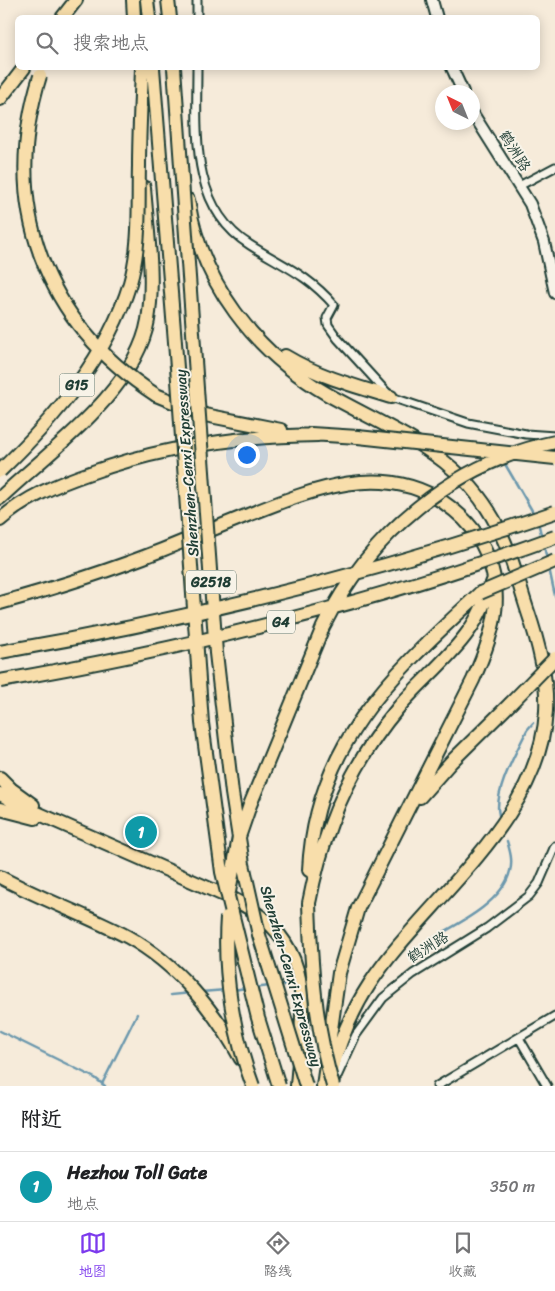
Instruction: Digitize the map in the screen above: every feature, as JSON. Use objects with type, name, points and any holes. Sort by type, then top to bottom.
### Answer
[{"type":"highway","points":[[66,15],[76,0]]},
{"type":"highway","points":[[133,0],[134,15]]},
{"type":"highway","points":[[144,15],[146,0]]},
{"type":"highway","points":[[146,0],[148,15]]},
{"type":"highway","points":[[170,0],[171,15]]},
{"type":"highway","points":[[0,99],[22,70]]},
{"type":"highway","points":[[0,498],[94,411],[129,367],[143,337],[148,321],[150,298],[136,70]]},
{"type":"highway","name":"G15","points":[[0,471],[28,443],[76,386],[106,337],[130,282],[139,217],[138,165],[142,70]]},
{"type":"highway","name":"Shenzhen-Cenxi Expressway","points":[[153,70],[178,380],[202,723],[222,872],[258,1018],[280,1086]]},
{"type":"highway","points":[[175,70],[190,215],[199,245],[222,294],[244,324],[273,355],[298,375],[325,393],[426,447],[454,468],[477,492],[503,539],[531,621],[544,675],[546,709],[544,730],[536,763],[525,788],[502,824],[368,984],[350,1017],[328,1086]]},
{"type":"highway","name":"Shenzhen-Cenxi Expressway","points":[[175,70],[216,653],[232,793],[243,864],[259,935],[306,1086]]},
{"type":"highway","points":[[41,72],[28,115],[25,162],[29,215],[44,267],[56,292],[84,334],[117,368],[156,395],[205,415],[274,429],[318,435],[358,437],[555,458]]},
{"type":"highway","points":[[244,324],[280,353],[314,372],[391,397]]},
{"type":"highway","points":[[0,520],[25,501],[51,488],[136,457],[225,440],[318,435]]},
{"type":"highway","points":[[247,1071],[238,1038],[228,980],[227,925],[230,883],[239,837],[250,806],[323,626],[344,589],[377,545],[403,519],[431,496],[477,467],[527,448],[555,442]]},
{"type":"highway","points":[[0,602],[60,585],[161,550],[296,495],[320,488],[372,481],[396,482],[416,488],[450,507],[475,532],[491,563],[494,577],[497,603],[494,624],[486,653],[358,908],[344,949],[329,1036],[323,1086]]},
{"type":"highway","name":"G4","points":[[0,652],[190,615],[285,592],[378,568],[555,512]]},
{"type":"highway","name":"G4","points":[[0,681],[121,658],[283,622],[387,594],[555,537]]},
{"type":"highway","points":[[333,1086],[318,1017],[311,965],[309,868],[317,816],[335,765],[362,716],[398,671],[480,592],[555,561]]},
{"type":"highway","points":[[309,903],[322,845],[353,772],[397,709],[469,631],[494,577]]},
{"type":"highway","points":[[403,819],[451,762],[555,658]]},
{"type":"highway","points":[[0,778],[11,789],[64,825]]},
{"type":"highway","points":[[0,794],[64,825],[233,899],[258,912],[269,922],[293,957],[300,978],[302,1010],[297,1086]]},
{"type":"highway","points":[[0,809],[64,825]]},
{"type":"highway","points":[[0,877],[123,935],[153,954],[184,982],[215,1017],[230,1038],[253,1086]]},
{"type":"street","points":[[197,0],[197,15]]},
{"type":"street","points":[[432,0],[436,15]]},
{"type":"street","points":[[197,70],[197,138],[202,180],[214,209],[229,228],[247,244],[294,269],[322,291],[334,305],[327,318],[328,325],[338,339],[391,397],[468,423],[526,434],[555,436]]},
{"type":"street","points":[[453,70],[460,85]]},
{"type":"street","name":"鹤洲路","points":[[480,125],[530,204],[544,242],[555,293]]},
{"type":"street","points":[[518,186],[555,167]]},
{"type":"street","name":"鹤洲路","points":[[333,1086],[356,1036],[382,998],[413,974],[487,928],[529,896],[539,884],[555,848]]},
{"type":"street","points":[[437,1086],[555,1016]]},
{"type":"street","points":[[519,1038],[547,1086]]},
{"type":"waterway","points":[[505,464],[534,514]]},
{"type":"waterway","points":[[538,522],[542,538]]},
{"type":"waterway","points":[[544,546],[547,560]]},
{"type":"waterway","points":[[549,568],[555,596]]},
{"type":"waterway","points":[[499,815],[499,795],[503,784],[512,760],[527,730],[533,723]]},
{"type":"waterway","points":[[433,938],[467,919],[499,893],[506,882],[511,867],[511,856],[507,841]]},
{"type":"waterway","points":[[278,985],[287,985]]},
{"type":"waterway","points":[[253,988],[270,986]]},
{"type":"waterway","points":[[234,990],[245,988]]},
{"type":"waterway","points":[[201,992],[226,990]]},
{"type":"waterway","points":[[171,995],[191,993]]},
{"type":"waterway","points":[[102,1084],[137,1014]]},
{"type":"waterway","points":[[0,1031],[95,1078],[105,1086]]},
{"type":"place","name":"Hezhou Toll Gate","points":[[141,832]]}]
